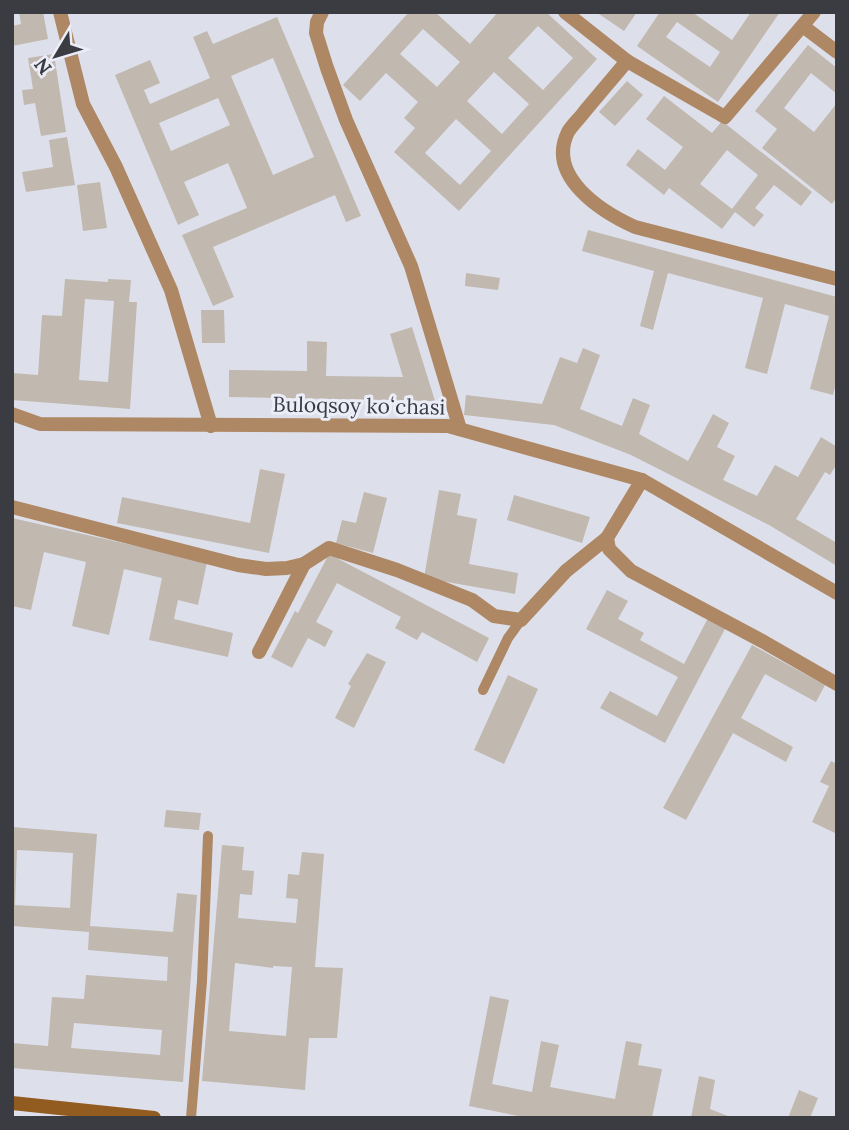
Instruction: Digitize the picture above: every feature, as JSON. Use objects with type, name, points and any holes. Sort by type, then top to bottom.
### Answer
[{"type":"street","points":[[60,12],[83,103],[116,167],[171,290],[211,426]]},
{"type":"street","points":[[322,12],[316,33],[327,68],[346,120],[411,266],[460,429]]},
{"type":"street","points":[[565,12],[627,61],[725,117],[814,12]]},
{"type":"street","points":[[804,27],[837,52]]},
{"type":"street","points":[[627,61],[568,132],[562,152],[567,171],[582,193],[607,214],[635,227],[837,279]]},
{"type":"street","name":"Buloqsoy koʻchasi","points":[[12,414],[40,424],[448,426],[642,480],[837,593]]},
{"type":"street","points":[[12,507],[238,565],[266,569],[304,564],[329,548],[397,570],[472,600],[494,616],[521,621],[566,571],[607,538],[642,480]]},
{"type":"street","points":[[607,538],[609,549],[631,571],[837,684]]},
{"type":"street","points":[[260,652],[304,564]]},
{"type":"street","points":[[12,1103],[154,1118]]},
{"type":"lane","points":[[483,691],[508,638],[521,621]]},
{"type":"lane","points":[[191,1118],[202,981],[208,836]]},
{"type":"building","points":[[19,12],[43,12],[48,39],[12,46],[12,26],[21,24]]},
{"type":"building","points":[[409,12],[435,12],[470,44],[498,12],[546,12],[597,59],[459,211],[394,152],[415,128],[404,118],[418,102],[386,73],[360,101],[343,85]],"holes":[[[538,26],[573,58],[543,90],[508,58]],[[423,29],[460,62],[437,87],[400,54]],[[494,72],[529,104],[502,134],[467,101]],[[456,119],[491,151],[460,185],[425,153]]]},
{"type":"building","points":[[596,12],[637,12],[624,31]]},
{"type":"building","points":[[660,12],[692,12],[732,40],[751,12],[780,12],[718,102],[637,46]],"holes":[[[677,22],[720,52],[710,67],[666,37]]]},
{"type":"building","points":[[277,17],[361,216],[346,222],[335,195],[213,247],[234,297],[213,306],[182,235],[247,208],[228,163],[184,182],[199,215],[178,225],[115,75],[150,60],[160,83],[144,90],[150,104],[210,78],[193,37],[207,31],[213,44]],"holes":[[[273,58],[314,157],[273,175],[231,76]],[[218,98],[230,125],[171,151],[159,123]]]},
{"type":"building","points":[[808,45],[837,68],[837,94],[811,73],[784,108],[814,132],[837,103],[837,197],[832,204],[762,148],[777,129],[755,111]]},
{"type":"building","points":[[54,54],[66,132],[41,136],[35,103],[24,105],[22,90],[33,89],[28,58]]},
{"type":"building","points":[[627,81],[643,95],[615,126],[599,112]]},
{"type":"building","points":[[664,96],[712,133],[722,121],[812,192],[801,206],[774,185],[755,208],[764,215],[754,227],[735,212],[722,229],[669,188],[664,195],[626,165],[638,149],[665,170],[683,147],[646,119]],"holes":[[[727,150],[758,175],[732,209],[700,184]]]},
{"type":"building","points":[[67,137],[75,185],[26,192],[22,172],[53,167],[49,140]]},
{"type":"building","points":[[100,182],[107,228],[83,231],[77,185]]},
{"type":"building","points":[[588,230],[837,297],[837,379],[833,395],[810,389],[829,316],[785,304],[767,374],[745,368],[763,298],[668,273],[653,330],[640,326],[654,271],[582,251]]},
{"type":"building","points":[[466,273],[500,278],[498,290],[465,286]]},
{"type":"building","points":[[65,279],[108,282],[108,279],[131,280],[129,302],[137,302],[130,409],[12,400],[12,373],[38,375],[42,315],[62,316]],"holes":[[[85,299],[114,301],[108,382],[79,380]]]},
{"type":"building","points":[[201,310],[224,310],[225,343],[202,343]]},
{"type":"building","points":[[412,327],[435,401],[229,397],[229,370],[307,371],[307,341],[327,342],[326,376],[403,377],[390,334]]},
{"type":"building","points":[[583,348],[600,355],[580,409],[622,426],[633,398],[650,405],[639,434],[688,461],[713,414],[729,423],[717,447],[735,456],[723,480],[757,496],[775,465],[798,477],[821,437],[837,447],[837,468],[835,467],[830,475],[825,472],[796,519],[837,543],[837,566],[769,525],[631,455],[554,425],[464,415],[466,395],[542,404],[560,357],[577,363]]},
{"type":"building","points":[[260,469],[285,474],[269,553],[117,523],[122,497],[250,523]]},
{"type":"building","points":[[439,490],[461,494],[457,515],[477,519],[469,564],[518,573],[515,594],[424,578]]},
{"type":"building","points":[[364,492],[387,498],[373,553],[336,543],[342,520],[356,523]]},
{"type":"building","points":[[514,495],[590,517],[582,543],[507,520]]},
{"type":"building","points":[[12,518],[207,562],[198,605],[178,600],[174,619],[233,633],[228,657],[149,640],[162,578],[124,569],[109,635],[72,626],[86,562],[44,552],[31,610],[12,606]]},
{"type":"building","points":[[329,554],[489,638],[477,662],[422,632],[417,640],[395,628],[401,617],[337,583],[316,622],[333,631],[325,647],[308,638],[292,668],[271,657]]},
{"type":"building","points":[[607,590],[628,601],[618,619],[644,633],[640,640],[684,664],[708,618],[726,627],[665,743],[600,708],[610,691],[657,716],[678,677],[586,629]]},
{"type":"building","points":[[752,645],[825,685],[816,702],[765,674],[741,718],[793,747],[786,762],[733,733],[686,820],[663,808]]},
{"type":"building","points":[[367,653],[386,662],[354,728],[335,718],[351,686],[348,684]]},
{"type":"building","points":[[508,675],[538,689],[504,764],[474,750]]},
{"type":"building","points":[[831,761],[837,764],[837,834],[812,822],[829,786],[820,782]]},
{"type":"building","points":[[166,810],[201,813],[199,830],[164,827]]},
{"type":"building","points":[[12,827],[97,834],[90,926],[173,932],[177,893],[197,895],[183,1082],[12,1068],[12,1043],[48,1046],[52,997],[84,999],[86,975],[167,981],[168,957],[88,950],[89,932],[12,926]],"holes":[[[17,850],[73,853],[70,908],[15,905]],[[74,1023],[162,1030],[160,1055],[71,1048]]]},
{"type":"building","points":[[222,845],[244,847],[242,870],[254,871],[252,895],[240,894],[238,918],[296,923],[298,899],[286,898],[288,874],[299,875],[302,852],[324,854],[315,967],[343,968],[337,1038],[309,1038],[305,1090],[202,1081]],"holes":[[[235,963],[273,968],[292,967],[286,1036],[229,1031]]]},
{"type":"building","points":[[490,996],[509,1000],[492,1084],[532,1092],[541,1041],[559,1045],[550,1087],[615,1099],[626,1041],[642,1044],[638,1065],[662,1069],[652,1118],[528,1118],[469,1106]]},
{"type":"building","points":[[699,1076],[715,1080],[710,1109],[733,1118],[691,1118]]},
{"type":"building","points":[[799,1090],[818,1098],[810,1118],[788,1118]]}]
